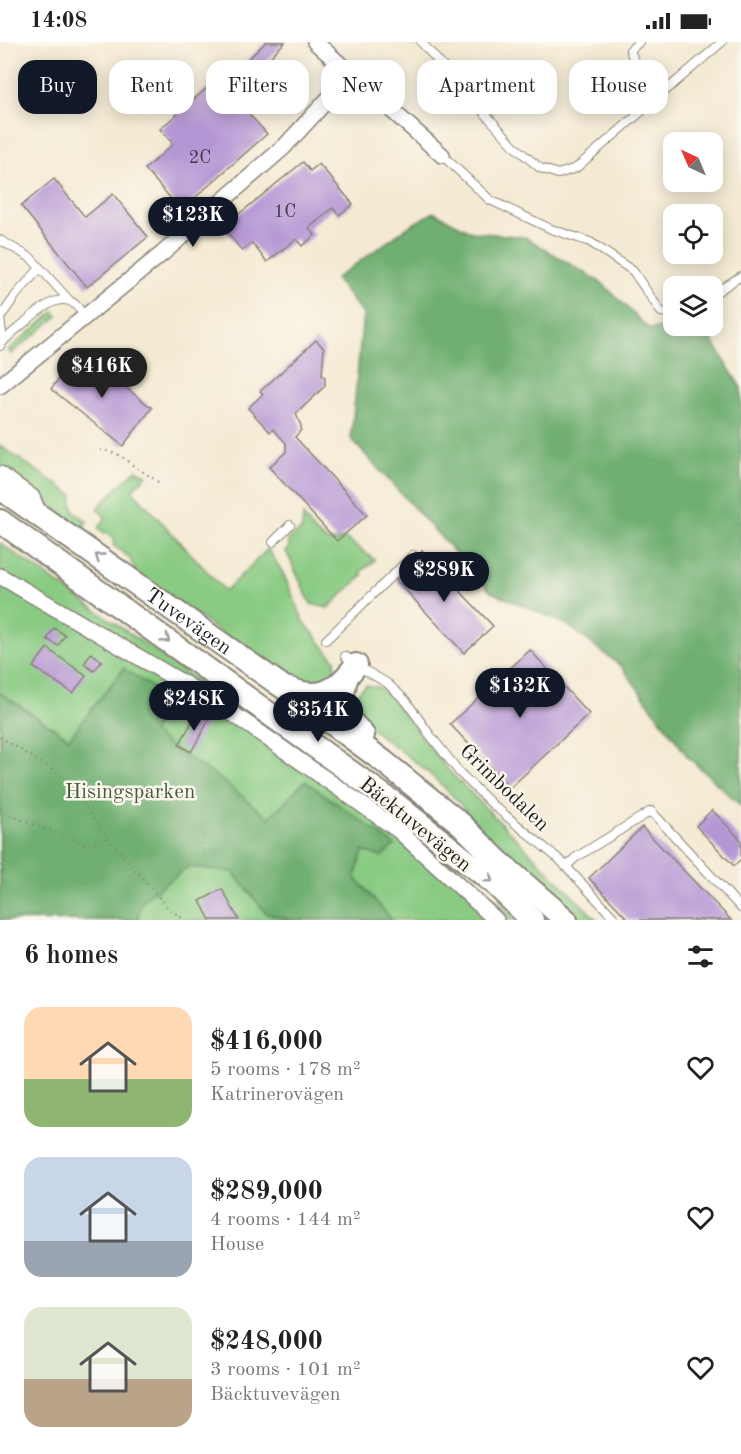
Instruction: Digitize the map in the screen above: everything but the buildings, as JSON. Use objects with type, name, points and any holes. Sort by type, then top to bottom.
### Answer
[{"type":"main road","name":"Tuvevägen","points":[[0,488],[283,687],[383,761],[461,824],[497,860],[566,920]]},
{"type":"main road","name":"Tuvevägen","points":[[0,521],[398,806],[495,884],[532,920]]},
{"type":"main road","points":[[283,687],[310,695],[320,695],[328,692],[349,667]]},
{"type":"main road","points":[[240,693],[258,693],[308,721],[321,722],[327,719],[341,701],[349,667]]},
{"type":"main road","points":[[341,701],[345,715],[354,726],[440,798],[461,824]]},
{"type":"street","points":[[315,42],[336,60]]},
{"type":"street","points":[[0,386],[162,253],[284,147],[321,107]]},
{"type":"street","points":[[396,114],[442,155]]},
{"type":"street","points":[[0,474],[32,497],[39,514]]},
{"type":"street","name":"Bäcktuvevägen","points":[[0,576],[219,704],[398,830],[496,920]]},
{"type":"lane","points":[[421,42],[516,148],[540,168],[558,174],[576,168],[639,114]]},
{"type":"lane","points":[[634,60],[630,50],[639,42]]},
{"type":"lane","points":[[668,90],[722,42]]},
{"type":"lane","points":[[442,155],[490,200],[551,229],[590,242],[633,271],[663,312]]},
{"type":"lane","points":[[0,240],[31,258],[69,300],[80,307],[84,318]]},
{"type":"lane","points":[[2,343],[0,318],[16,295],[40,268]]},
{"type":"lane","points":[[723,288],[741,276]]},
{"type":"lane","points":[[2,343],[43,306],[55,301],[69,300]]},
{"type":"lane","points":[[273,542],[290,525]]},
{"type":"lane","points":[[326,640],[412,555]]},
{"type":"lane","name":"Grimbodalen","points":[[349,667],[387,683],[400,695],[459,773],[566,867],[616,920]]},
{"type":"lane","points":[[566,867],[574,858],[651,811],[741,908]]},
{"type":"path","points":[[100,450],[117,452],[141,471],[151,475],[161,485]]},
{"type":"path","points":[[0,737],[63,776],[108,838],[168,908],[185,920]]},
{"type":"path","points":[[0,809],[21,820],[89,845],[108,838]]},
{"type":"path","points":[[0,853],[0,870]]},
{"type":"green space","points":[[434,212],[472,232],[525,237],[602,283],[649,329],[663,328],[663,336],[706,336],[712,340],[741,388],[741,806],[688,757],[622,667],[566,624],[491,592],[351,439],[363,314],[335,279],[411,225]]},
{"type":"green space","points":[[54,312],[58,316],[11,354],[8,350]]},
{"type":"green space","points":[[0,446],[73,495],[74,512],[87,521],[82,530],[45,499],[0,467]]},
{"type":"green space","points":[[136,470],[147,475],[132,490],[225,591],[268,549],[283,573],[304,622],[335,660],[336,674],[325,686],[289,681],[135,572],[130,558],[113,545],[115,540],[98,528],[106,518],[97,508]]},
{"type":"green space","points":[[303,516],[321,537],[332,541],[345,538],[375,560],[361,572],[363,575],[328,608],[311,604],[286,551],[289,547],[288,540],[302,529]]},
{"type":"green space","name":"Hisingsparken","points":[[0,543],[274,734],[276,731],[454,862],[518,920],[0,920]]},
{"type":"green space","points":[[124,668],[171,701],[152,732],[218,777],[269,818],[305,781],[395,845],[381,857],[363,851],[355,877],[392,920],[295,920],[267,914],[233,872],[188,867],[143,900],[137,920],[0,920],[0,693],[69,738]]},
{"type":"green space","points":[[366,685],[379,687],[388,694],[446,768],[597,920],[575,920],[476,825],[440,783],[366,725],[356,709],[355,699]]}]
